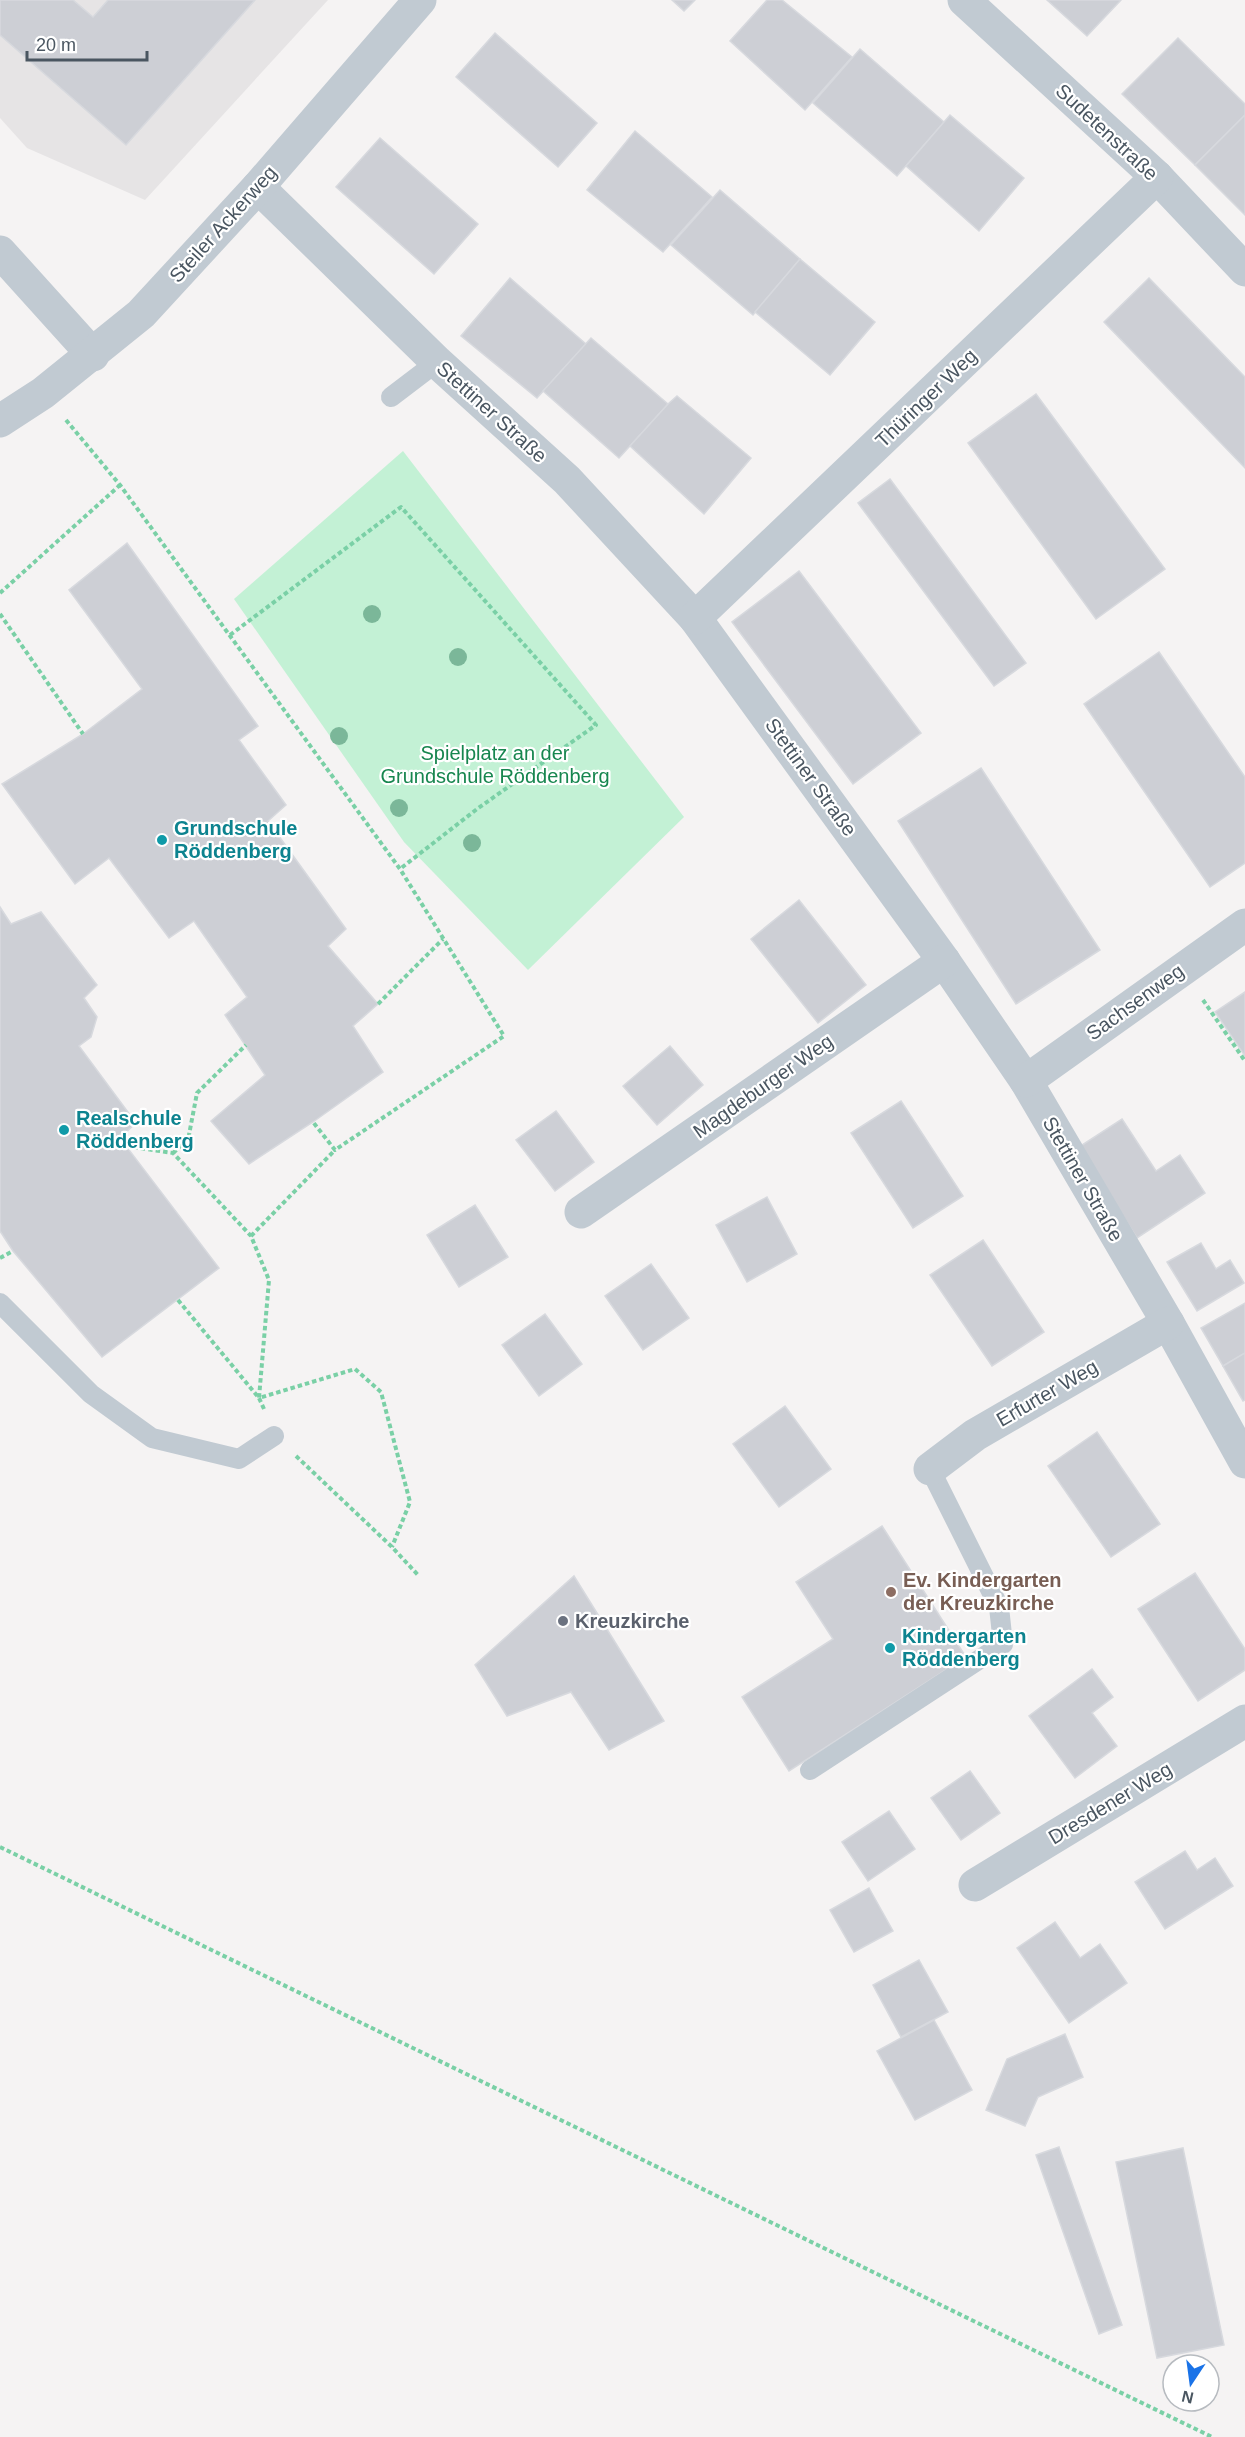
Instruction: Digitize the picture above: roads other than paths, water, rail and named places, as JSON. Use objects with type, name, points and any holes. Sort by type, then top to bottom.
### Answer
[{"type":"street","name":"Steiler Ackerweg","points":[[0,420],[43,393],[141,314],[258,187],[420,0]]},
{"type":"street","name":"Sudetenstraße","points":[[964,0],[1157,177],[1245,270]]},
{"type":"street","name":"Thüringer Weg","points":[[695,618],[1157,177]]},
{"type":"street","name":"Stettiner Straße","points":[[258,187],[437,362],[567,480],[695,618],[944,961],[1026,1081],[1168,1323],[1245,1462]]},
{"type":"street","points":[[0,252],[93,355]]},
{"type":"street","name":"Sachsenweg","points":[[1026,1081],[1181,968],[1245,925]]},
{"type":"street","name":"Magdeburger Weg","points":[[581,1212],[944,961]]},
{"type":"street","name":"Erfurter Weg","points":[[930,1469],[975,1435],[1168,1323]]},
{"type":"street","name":"Dresdener Weg","points":[[975,1885],[1245,1721]]},
{"type":"lane","points":[[391,397],[437,362]]},
{"type":"lane","points":[[0,1303],[91,1394],[152,1438],[239,1459],[274,1436]]},
{"type":"lane","points":[[810,1770],[1003,1644],[999,1607],[930,1469]]},
{"type":"place","name":"Grundschule Röddenberg","points":[[162,840]]},
{"type":"place","name":"Realschule Röddenberg","points":[[64,1130]]},
{"type":"place","name":"Ev. Kindergarten der Kreuzkirche","points":[[891,1592]]},
{"type":"place","name":"Kreuzkirche","points":[[563,1621]]},
{"type":"place","name":"Kindergarten Röddenberg","points":[[890,1648]]},
{"type":"park label","name":"Spielplatz an der Grundschule Röddenberg","points":[[495,764]]}]
